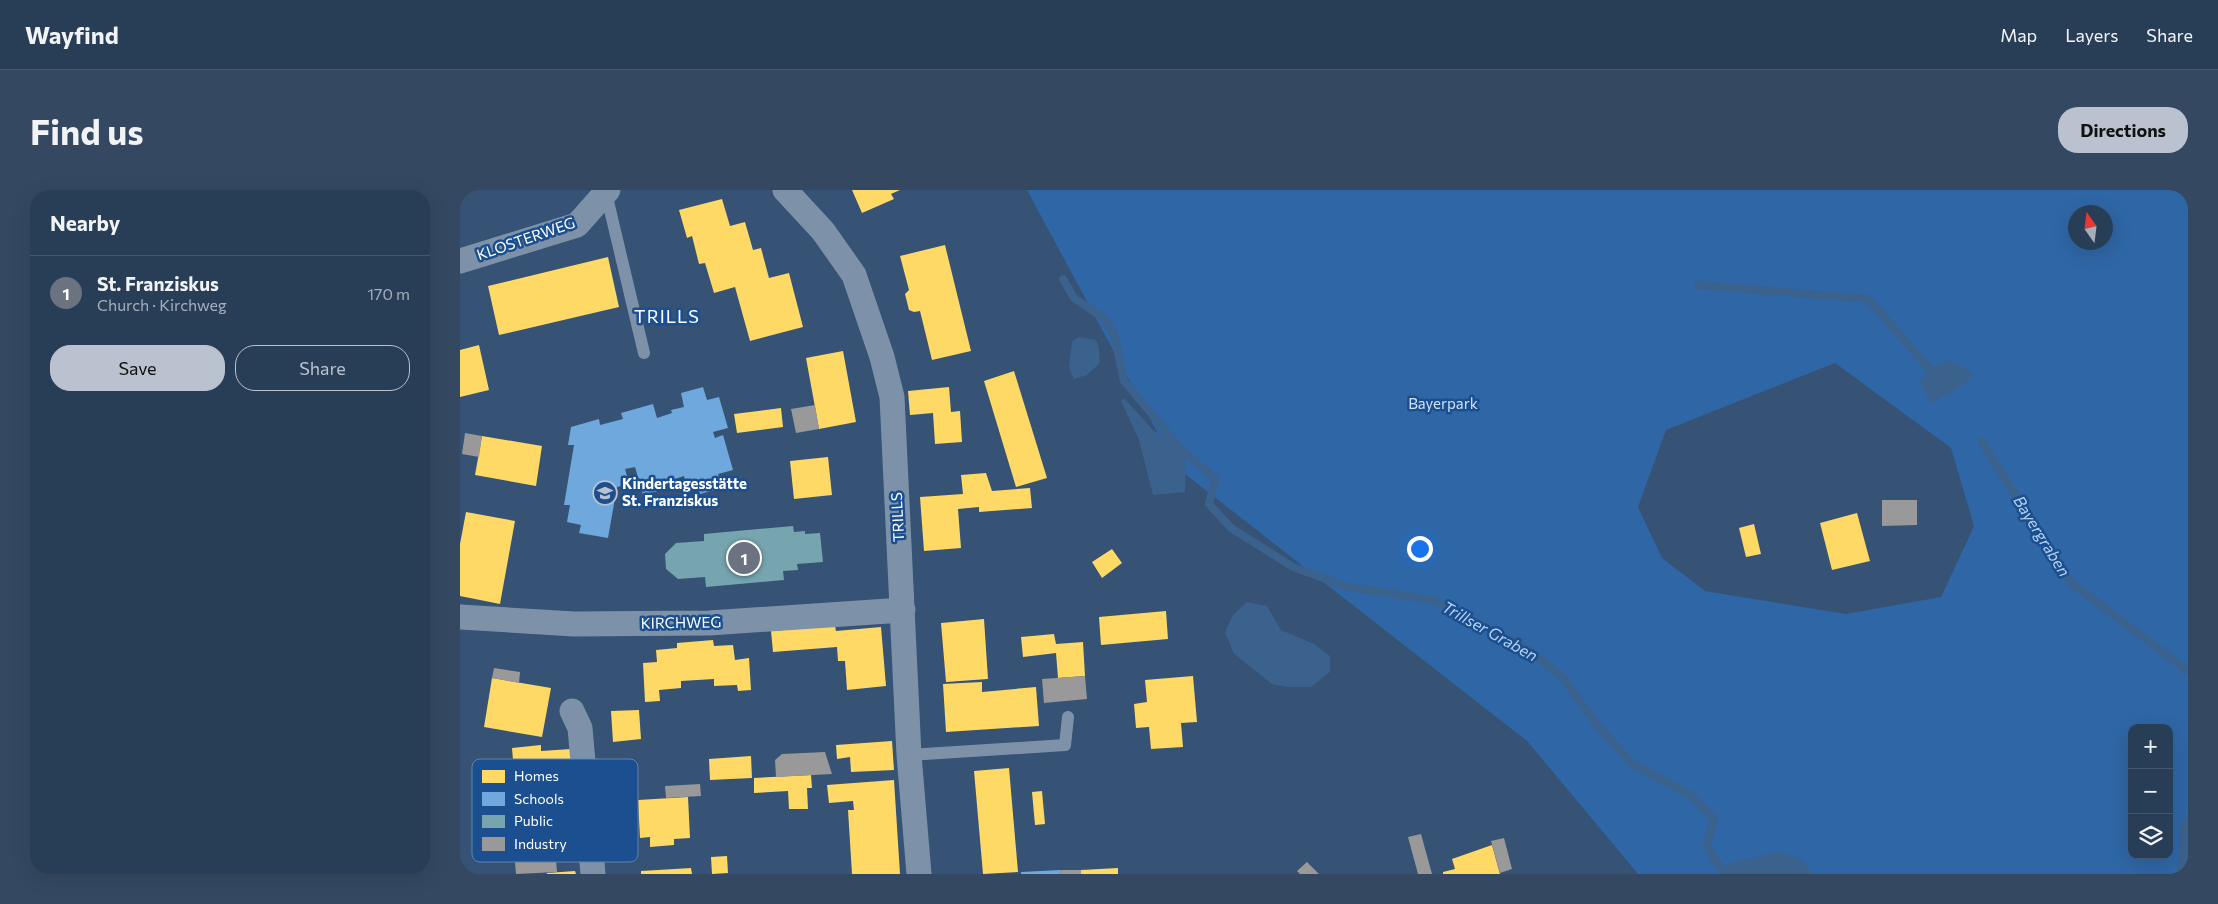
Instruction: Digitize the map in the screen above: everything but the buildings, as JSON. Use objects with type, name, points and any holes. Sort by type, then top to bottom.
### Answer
[{"type":"street","name":"TRILLS","points":[[785,190],[823,231],[854,275],[882,357],[892,397],[909,755],[919,874]]},
{"type":"street","name":"KLOSTERWEG","points":[[460,261],[577,225],[607,192]]},
{"type":"street","name":"KIRCHWEG","points":[[460,617],[574,624],[709,624],[903,610]]},
{"type":"street","points":[[572,711],[580,728],[583,759]]},
{"type":"lane","points":[[607,192],[644,352]]},
{"type":"lane","points":[[909,755],[1065,745],[1068,717]]},
{"type":"green space","name":"Bayerpark","points":[[1027,190],[2188,190],[2188,874],[1638,874],[1527,741],[1176,467]],"holes":[[[1835,363],[1951,448],[1974,526],[1941,597],[1846,614],[1705,591],[1662,558],[1638,507],[1666,430]]]},
{"type":"shaded area","points":[[1079,337],[1096,340],[1099,348],[1100,363],[1087,375],[1074,379],[1069,368],[1072,341]]},
{"type":"shaded area","points":[[1949,360],[1973,373],[1967,382],[1931,403],[1920,382],[1930,368]]},
{"type":"shaded area","points":[[1124,398],[1154,431],[1182,445],[1186,452],[1185,492],[1153,495],[1139,440],[1121,401]]},
{"type":"shaded area","points":[[1247,602],[1267,606],[1281,630],[1314,644],[1330,656],[1330,672],[1311,687],[1287,687],[1272,684],[1234,654],[1225,632],[1233,615]]},
{"type":"shaded area","points":[[2188,814],[2188,874],[2176,874],[2179,857],[2179,826]]},
{"type":"shaded area","points":[[1778,852],[1801,859],[1813,874],[1722,874],[1723,870],[1734,862]]},
{"type":"waterway","name":"Trillser Graben","points":[[1063,279],[1074,298],[1105,319],[1114,334],[1124,381],[1180,448],[1215,479],[1209,504],[1231,528],[1293,567],[1348,587],[1433,600],[1528,649],[1563,678],[1598,726],[1631,763],[1690,795],[1714,819],[1707,845],[1714,859],[1727,874]]},
{"type":"waterway","name":"Bayergraben","points":[[1698,285],[1868,299],[1949,391]]},
{"type":"waterway","name":"Bayergraben","points":[[1982,442],[2070,582],[2188,671]]},
{"type":"place","name":"Kindertagesstätte St. Franziskus","points":[[605,493]]},
{"type":"place","name":"St. Franziskus","points":[[744,558]]},
{"type":"district","name":"TRILLS","points":[[667,317]]}]
